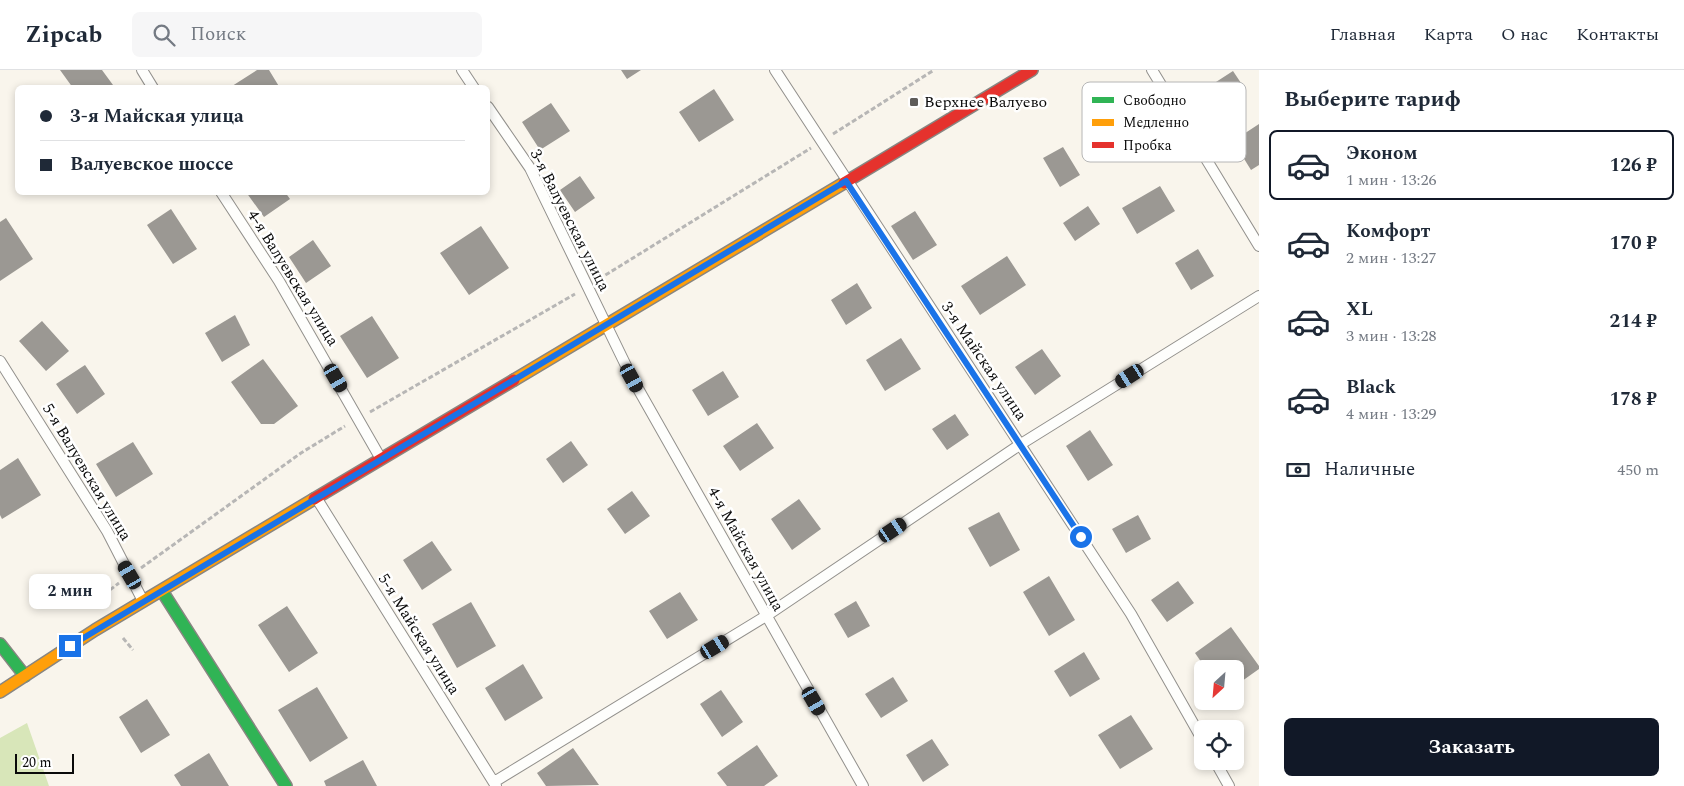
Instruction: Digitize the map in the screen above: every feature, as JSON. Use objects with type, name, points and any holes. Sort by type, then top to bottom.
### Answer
[{"type":"street","points":[[0,692],[95,630],[1032,70]]},
{"type":"street","points":[[162,591],[286,786]]},
{"type":"street","points":[[0,644],[24,676]]},
{"type":"lane","points":[[142,70],[151,85]]},
{"type":"lane","points":[[462,70],[472,85]]},
{"type":"lane","name":"3-я Майская улица","points":[[775,70],[1131,614],[1194,725]]},
{"type":"lane","points":[[1152,70],[1159,82]]},
{"type":"lane","name":"3-я Валуевская улица","points":[[490,110],[530,168],[606,325]]},
{"type":"lane","points":[[1208,162],[1259,246]]},
{"type":"lane","name":"4-я Валуевская улица","points":[[223,195],[279,281],[359,418],[381,460]]},
{"type":"lane","points":[[495,784],[766,616],[1021,444],[1259,296]]},
{"type":"lane","name":"4-я Майская улица","points":[[606,325],[632,378],[863,786]]},
{"type":"lane","name":"5-я Валуевская улица","points":[[0,361],[107,531],[144,602]]},
{"type":"lane","name":"5-я Майская улица","points":[[317,498],[495,784]]},
{"type":"lane","points":[[1220,770],[1229,786]]},
{"type":"path","points":[[94,601],[301,453],[588,287],[934,70]]},
{"type":"green space","points":[[27,723],[49,786],[0,786],[0,738]]},
{"type":"building","points":[[60,70],[102,70],[113,85],[71,85]]},
{"type":"building","points":[[257,70],[269,70],[278,85],[234,85]]},
{"type":"building","points":[[621,70],[641,70],[627,79]]},
{"type":"building","points":[[1233,71],[1240,82],[1216,82]]},
{"type":"building","points":[[714,89],[734,120],[699,142],[679,112]]},
{"type":"building","points":[[551,103],[570,131],[540,150],[522,122]]},
{"type":"building","points":[[1259,124],[1259,165],[1251,170],[1246,162],[1246,132]]},
{"type":"building","points":[[1063,147],[1080,175],[1060,187],[1043,158]]},
{"type":"building","points":[[580,176],[595,198],[575,212],[560,190]]},
{"type":"building","points":[[1160,186],[1175,211],[1137,234],[1122,208]]},
{"type":"building","points":[[248,195],[287,195],[290,199],[264,217]]},
{"type":"building","points":[[1088,206],[1100,224],[1075,241],[1063,223]]},
{"type":"building","points":[[171,209],[197,249],[173,264],[147,225]]},
{"type":"building","points":[[915,211],[937,245],[913,260],[891,226]]},
{"type":"building","points":[[6,218],[33,259],[0,281],[0,222]]},
{"type":"building","points":[[481,226],[509,268],[469,295],[440,253]]},
{"type":"building","points":[[313,240],[331,266],[306,283],[289,257]]},
{"type":"building","points":[[1198,249],[1214,276],[1191,290],[1175,263]]},
{"type":"building","points":[[1007,256],[1026,285],[980,315],[961,286]]},
{"type":"building","points":[[857,283],[872,308],[846,325],[831,300]]},
{"type":"building","points":[[235,315],[250,345],[222,362],[205,333]]},
{"type":"building","points":[[372,316],[399,358],[367,378],[340,336]]},
{"type":"building","points":[[42,321],[69,351],[46,371],[19,341]]},
{"type":"building","points":[[901,338],[921,369],[885,391],[866,360]]},
{"type":"building","points":[[1042,349],[1061,376],[1035,395],[1015,367]]},
{"type":"building","points":[[263,359],[298,406],[274,424],[261,424],[231,382]]},
{"type":"building","points":[[85,365],[105,394],[77,414],[56,384]]},
{"type":"building","points":[[723,371],[739,397],[708,416],[692,390]]},
{"type":"building","points":[[955,414],[969,435],[947,450],[932,429]]},
{"type":"building","points":[[757,423],[774,448],[740,471],[723,446]]},
{"type":"building","points":[[1090,430],[1113,465],[1088,481],[1066,446]]},
{"type":"building","points":[[571,441],[588,465],[563,483],[546,459]]},
{"type":"building","points":[[133,442],[153,474],[116,497],[96,464]]},
{"type":"building","points":[[18,458],[41,495],[2,519],[0,515],[0,470]]},
{"type":"building","points":[[632,491],[650,516],[625,534],[607,509]]},
{"type":"building","points":[[799,499],[821,529],[792,550],[771,519]]},
{"type":"building","points":[[999,512],[1020,550],[990,567],[968,528]]},
{"type":"building","points":[[1138,515],[1151,539],[1126,553],[1112,529]]},
{"type":"building","points":[[432,541],[452,570],[422,590],[403,560]]},
{"type":"building","points":[[1049,576],[1075,620],[1049,636],[1023,592]]},
{"type":"building","points":[[1178,581],[1194,603],[1167,622],[1151,600]]},
{"type":"building","points":[[680,592],[698,620],[667,639],[649,611]]},
{"type":"building","points":[[856,601],[870,626],[848,638],[834,614]]},
{"type":"building","points":[[471,602],[496,646],[457,668],[432,624]]},
{"type":"building","points":[[287,606],[318,653],[289,672],[258,625]]},
{"type":"building","points":[[1231,627],[1259,666],[1259,669],[1244,680],[1244,660],[1200,660],[1195,653]]},
{"type":"building","points":[[1084,652],[1100,679],[1070,697],[1054,671]]},
{"type":"building","points":[[523,664],[543,698],[505,721],[485,688]]},
{"type":"building","points":[[893,677],[908,701],[881,718],[865,694]]},
{"type":"building","points":[[317,687],[348,738],[310,762],[278,710]]},
{"type":"building","points":[[721,690],[743,722],[722,737],[700,704]]},
{"type":"building","points":[[147,699],[170,735],[141,753],[119,717]]},
{"type":"building","points":[[1131,715],[1153,749],[1120,769],[1098,735]]},
{"type":"building","points":[[932,739],[949,765],[923,782],[906,755]]},
{"type":"building","points":[[757,745],[778,776],[764,786],[727,786],[717,773]]},
{"type":"building","points":[[573,748],[599,785],[546,786],[537,773]]},
{"type":"building","points":[[209,753],[229,786],[181,786],[174,775]]},
{"type":"building","points":[[363,760],[377,786],[326,786],[324,781]]},
{"type":"traffic: fast","points":[[162,591],[286,786]]},
{"type":"traffic: fast","points":[[0,644],[25,676]]},
{"type":"traffic: slow","points":[[514,380],[844,183]]},
{"type":"traffic: slow","points":[[0,692],[95,630],[314,499]]},
{"type":"traffic: jam","points":[[844,183],[1032,70]]},
{"type":"traffic: jam","points":[[314,499],[514,380]]},
{"type":"place","name":"Верхнее Валуево","points":[[914,102]]},
{"type":"route","points":[[70,646],[846,181],[1081,537]]}]
